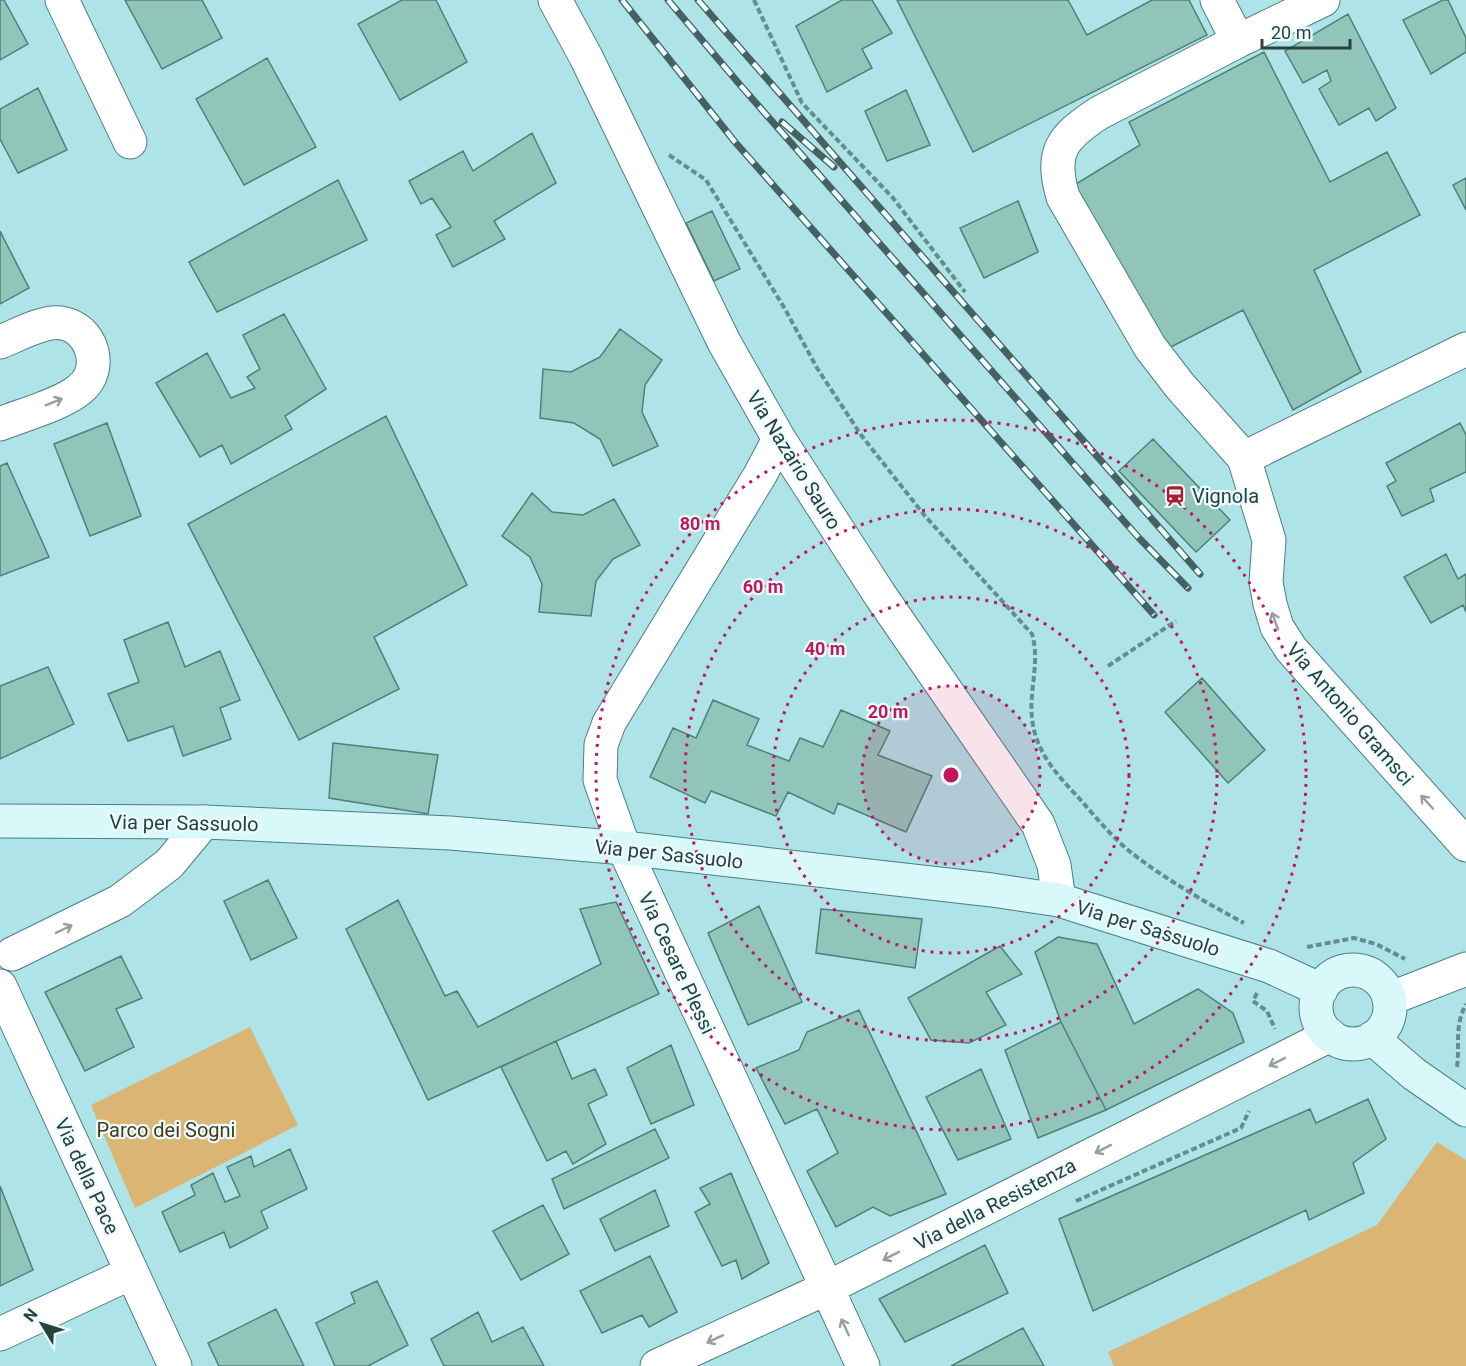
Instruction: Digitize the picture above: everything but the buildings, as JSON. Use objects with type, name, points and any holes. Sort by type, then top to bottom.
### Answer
[{"type":"main road","name":"Via per Sassuolo","points":[[0,821],[204,822],[450,833],[624,848],[992,890],[1059,900],[1269,966],[1321,990]]},
{"type":"main road","points":[[1347,970],[1369,973],[1385,988],[1389,999],[1390,1010],[1381,1031],[1361,1043],[1339,1041],[1329,1035],[1321,1026],[1317,1014],[1316,1002],[1327,981],[1347,970]]},
{"type":"main road","points":[[1372,1038],[1414,1074],[1454,1102]]},
{"type":"street","points":[[62,0],[130,142]]},
{"type":"street","name":"Via Nazario Sauro","points":[[555,0],[586,57],[724,342],[778,440],[880,595],[1038,824],[1054,865],[1059,900]]},
{"type":"street","points":[[1217,0],[1238,41]]},
{"type":"street","points":[[1323,0],[1238,41],[1084,123],[1072,133],[1059,150],[1058,181],[1063,197],[1150,347],[1180,386],[1245,458],[1466,349]]},
{"type":"street","points":[[0,342],[48,323],[61,322],[73,326],[83,334],[91,345],[94,360],[91,376],[81,389],[68,397],[0,424]]},
{"type":"street","name":"Via Cesare Plessi","points":[[778,440],[760,476],[609,723],[601,745],[600,780],[624,848],[863,1366]]},
{"type":"street","name":"Via Antonio Gramsci","points":[[1245,458],[1266,524],[1269,540],[1266,582],[1277,627],[1291,649],[1466,845]]},
{"type":"street","points":[[4,957],[120,901],[169,864],[204,822]]},
{"type":"street","points":[[1389,999],[1466,969]]},
{"type":"street","name":"Via della Pace","points":[[0,986],[175,1366]]},
{"type":"street","name":"Via della Resistenza","points":[[657,1366],[827,1288],[1329,1035]]},
{"type":"street","points":[[0,1334],[131,1273]]},
{"type":"path","points":[[754,0],[802,103],[893,198],[965,292]]},
{"type":"path","points":[[661,150],[706,180],[817,368],[861,435],[925,516],[1032,634],[1036,652],[1032,694],[1033,726],[1047,761],[1129,851],[1190,891],[1252,927]]},
{"type":"path","points":[[1108,666],[1176,621]]},
{"type":"path","points":[[1300,946],[1317,946],[1354,938],[1376,944],[1414,961]]},
{"type":"path","points":[[1454,1102],[1458,1065],[1457,1037],[1459,1022],[1466,1003]]},
{"type":"green space","name":"Parco dei Sogni","points":[[250,1027],[298,1125],[135,1208],[91,1105]]},
{"type":"green space","points":[[1437,1142],[1466,1160],[1466,1366],[1114,1366],[1108,1352],[1377,1225]]},
{"type":"railway","points":[[622,0],[735,142],[1154,615]]},
{"type":"railway","points":[[668,0],[1099,493],[1188,588]]},
{"type":"railway","points":[[698,0],[1200,574]]},
{"type":"railway","points":[[782,122],[834,167]]},
{"type":"place","name":"Vignola","points":[[1175,496]]}]
